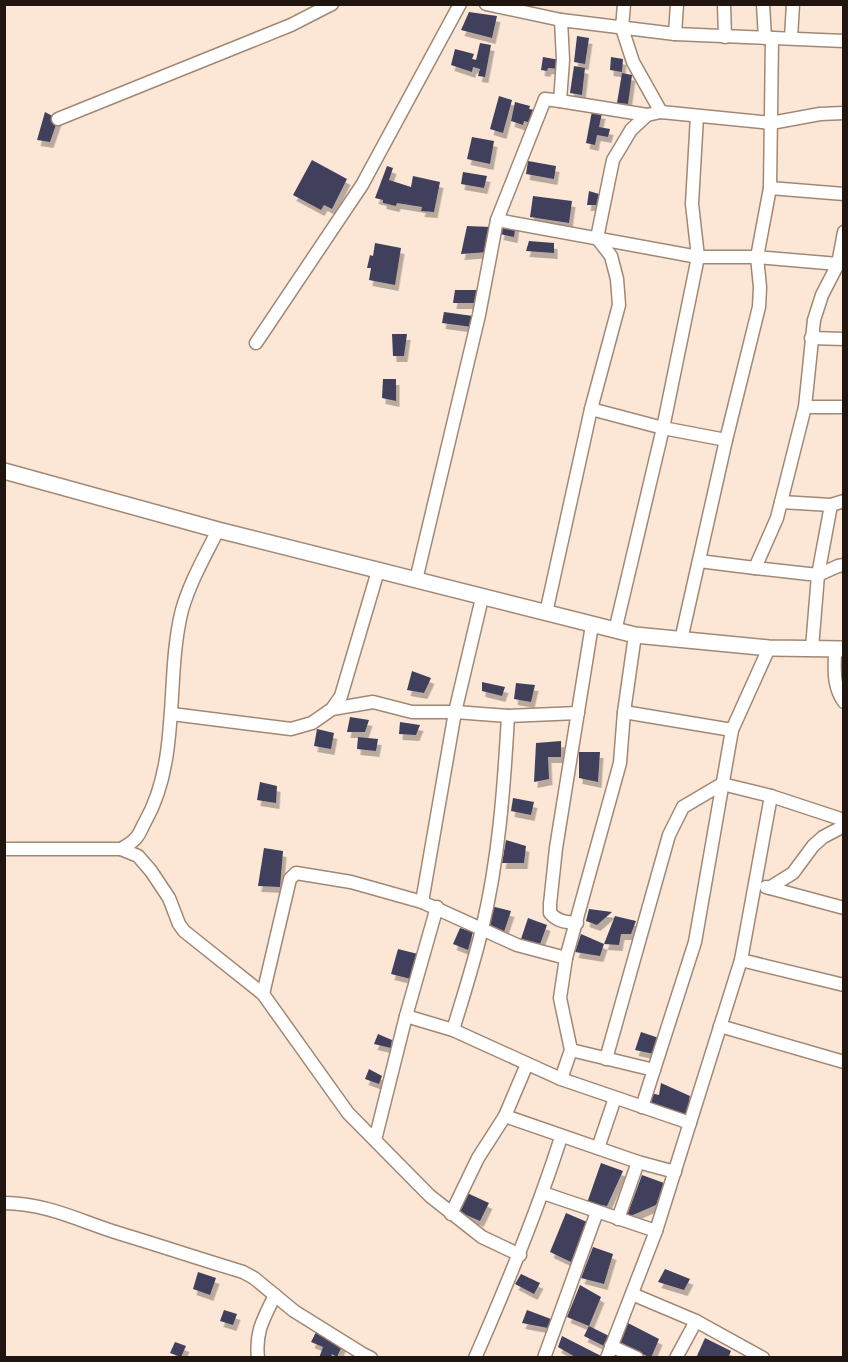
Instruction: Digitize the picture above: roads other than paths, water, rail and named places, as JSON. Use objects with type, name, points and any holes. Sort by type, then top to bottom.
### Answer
[{"type":"street","points":[[58,119],[291,25],[332,4]]},
{"type":"street","points":[[256,343],[362,185],[460,4]]},
{"type":"street","points":[[486,4],[561,20],[675,34],[843,40]]},
{"type":"street","points":[[624,4],[622,28],[633,62],[661,112]]},
{"type":"street","points":[[675,34],[677,4]]},
{"type":"street","points":[[724,4],[725,37]]},
{"type":"street","points":[[681,640],[759,307],[757,257],[770,188],[771,123],[768,38],[763,4]]},
{"type":"street","points":[[791,38],[793,4]]},
{"type":"street","points":[[560,101],[563,60],[561,20]]},
{"type":"street","points":[[416,580],[479,315],[497,220],[545,99],[647,115],[661,112],[771,123],[843,112]]},
{"type":"street","points":[[546,613],[591,409],[619,306],[617,279],[611,256],[597,238],[613,160],[631,130],[647,115]]},
{"type":"street","points":[[615,631],[663,428],[698,257],[692,204],[697,116]]},
{"type":"street","points":[[770,188],[843,194]]},
{"type":"street","points":[[497,220],[698,257],[757,257],[841,264]]},
{"type":"street","points":[[754,568],[777,518],[805,407],[814,320],[822,295],[841,264],[843,232]]},
{"type":"street","points":[[811,338],[843,339]]},
{"type":"street","points":[[805,407],[843,407]]},
{"type":"street","points":[[591,409],[663,428],[726,440]]},
{"type":"street","points":[[4,471],[218,530],[615,631],[769,648],[839,648],[835,683],[843,702]]},
{"type":"street","points":[[781,502],[837,503],[818,575],[812,648]]},
{"type":"street","points":[[121,849],[136,839],[151,812],[159,789],[172,714],[175,660],[182,610],[191,584],[218,530]]},
{"type":"street","points":[[699,561],[818,575],[843,565]]},
{"type":"street","points":[[172,714],[291,729],[312,723],[332,709],[341,696],[378,571]]},
{"type":"street","points":[[422,902],[455,712],[482,597]]},
{"type":"street","points":[[577,923],[562,922],[550,913],[556,849],[592,625]]},
{"type":"street","points":[[561,1079],[571,1050],[560,998],[566,958],[620,763],[624,712],[635,635]]},
{"type":"street","points":[[642,1107],[694,942],[732,730],[769,648]]},
{"type":"street","points":[[332,709],[373,702],[412,712],[508,716],[578,713]]},
{"type":"street","points":[[624,712],[732,730]]},
{"type":"street","points":[[453,1030],[482,929],[495,861],[505,785],[508,716]]},
{"type":"street","points":[[606,1059],[669,835],[683,807],[722,784],[771,796],[843,820]]},
{"type":"street","points":[[637,1358],[609,1352],[656,1231],[741,960],[771,796]]},
{"type":"street","points":[[769,888],[793,873],[813,846],[823,837],[843,826]]},
{"type":"street","points":[[136,839],[138,856]]},
{"type":"street","points":[[4,849],[121,849],[138,856],[162,885],[178,924],[263,994],[343,1106],[375,1140],[451,1214],[482,1237],[520,1255]]},
{"type":"street","points":[[263,994],[277,929],[294,874],[351,882],[422,902],[517,945],[566,958]]},
{"type":"street","points":[[756,884],[843,908]]},
{"type":"street","points":[[375,1140],[436,907]]},
{"type":"street","points":[[741,960],[843,985]]},
{"type":"street","points":[[406,1016],[453,1030],[561,1079],[690,1124]]},
{"type":"street","points":[[720,1026],[843,1062]]},
{"type":"street","points":[[571,1050],[654,1070]]},
{"type":"street","points":[[451,1214],[478,1158],[505,1116],[527,1064]]},
{"type":"street","points":[[598,1148],[615,1098]]},
{"type":"street","points":[[505,1116],[561,1137],[675,1172]]},
{"type":"street","points":[[475,1357],[520,1255],[561,1137]]},
{"type":"street","points":[[618,1219],[638,1162]]},
{"type":"street","points":[[543,1193],[656,1231]]},
{"type":"street","points":[[4,1203],[42,1206],[63,1212],[112,1231],[243,1272],[254,1278],[294,1311],[371,1358]]},
{"type":"street","points":[[544,1358],[597,1212]]},
{"type":"street","points":[[632,1294],[696,1321],[763,1358]]},
{"type":"street","points":[[258,1358],[256,1341],[258,1329],[274,1295]]},
{"type":"street","points":[[676,1358],[696,1321]]}]
